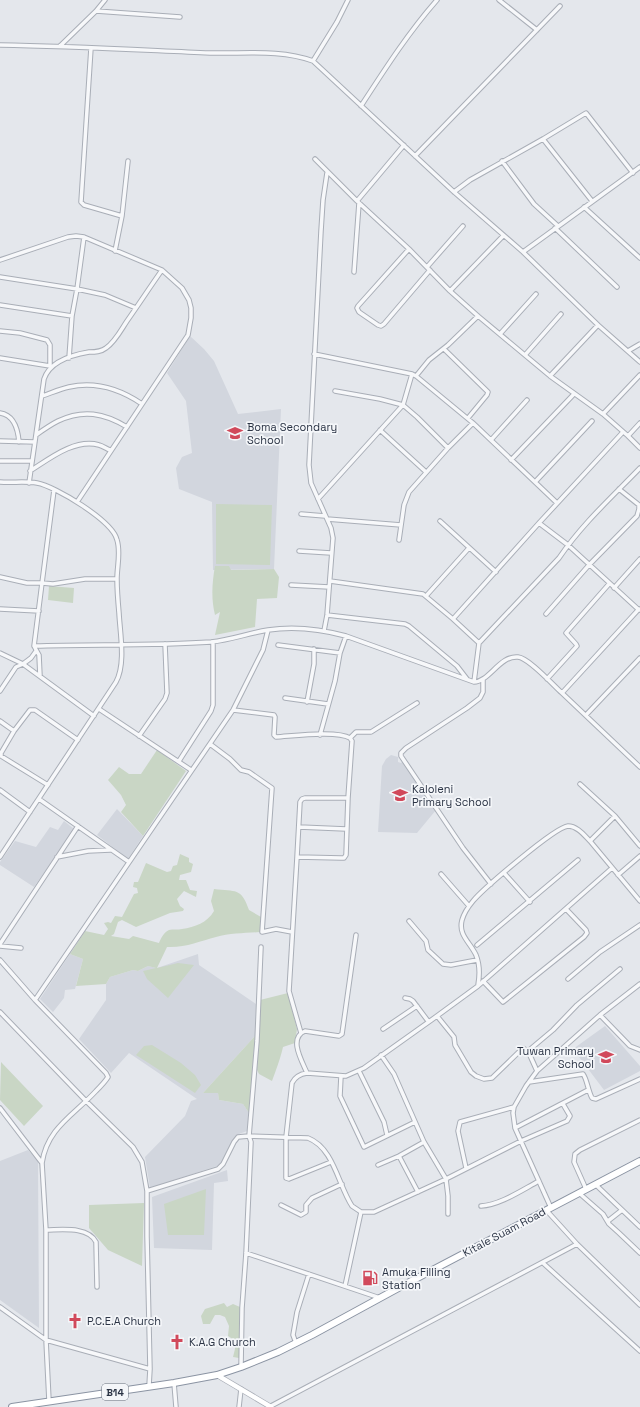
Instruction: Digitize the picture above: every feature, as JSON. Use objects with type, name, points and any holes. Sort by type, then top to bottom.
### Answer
[{"type":"highway","name":"Kitale Suam Road","points":[[217,1375],[241,1367],[296,1343],[640,1161]]},
{"type":"highway","name":"B14","points":[[12,1407],[174,1383],[217,1375]]},
{"type":"street","points":[[60,46],[96,11],[105,0]]},
{"type":"street","points":[[313,61],[337,22],[348,0]]},
{"type":"street","points":[[361,106],[394,55],[422,17],[437,0]]},
{"type":"street","points":[[499,0],[537,30]]},
{"type":"street","points":[[415,156],[560,6]]},
{"type":"street","points":[[96,11],[180,17]]},
{"type":"street","points":[[0,45],[287,54],[300,56],[313,61],[454,192],[523,252],[598,325],[640,362]]},
{"type":"street","points":[[91,48],[81,202],[84,205],[122,216]]},
{"type":"street","points":[[454,192],[470,180],[502,161],[587,114],[633,172]]},
{"type":"street","points":[[543,139],[592,201]]},
{"type":"street","points":[[354,272],[358,202],[404,145]]},
{"type":"street","points":[[315,159],[327,173],[409,249],[478,316],[550,376],[603,414],[640,448]]},
{"type":"street","points":[[115,251],[122,216],[128,161]]},
{"type":"street","points":[[502,161],[534,204],[617,288]]},
{"type":"street","points":[[523,252],[640,167]]},
{"type":"street","points":[[324,631],[327,614],[333,538],[331,528],[310,483],[309,465],[323,200],[327,173]]},
{"type":"street","points":[[584,207],[640,258]]},
{"type":"street","points":[[409,249],[357,308],[359,312],[381,326],[463,226]]},
{"type":"street","points":[[0,260],[68,237],[76,236],[162,270],[182,288],[189,300],[191,318],[188,335],[110,450],[77,502]]},
{"type":"street","points":[[450,290],[503,236]]},
{"type":"street","points":[[69,358],[72,316],[84,238]]},
{"type":"street","points":[[29,483],[46,372],[51,366],[59,361],[87,353],[100,352],[107,348],[117,336],[162,270]]},
{"type":"street","points":[[0,277],[105,295],[136,308]]},
{"type":"street","points":[[500,334],[536,294]]},
{"type":"street","points":[[0,305],[72,316]]},
{"type":"street","points":[[525,354],[561,314]]},
{"type":"street","points":[[416,376],[429,360],[444,349],[478,316]]},
{"type":"street","points":[[550,376],[598,325]]},
{"type":"street","points":[[0,330],[20,333],[47,340],[50,345],[51,366]]},
{"type":"street","points":[[628,351],[640,344]]},
{"type":"street","points":[[444,349],[488,392],[488,395],[468,418]]},
{"type":"street","points":[[314,354],[416,376],[468,418],[511,460],[536,481],[557,503]]},
{"type":"street","points":[[0,358],[51,366]]},
{"type":"street","points":[[318,499],[403,405],[412,374]]},
{"type":"street","points":[[603,414],[640,375]]},
{"type":"street","points":[[42,396],[69,387],[88,385],[115,390],[130,396],[142,404]]},
{"type":"street","points":[[335,391],[380,399],[403,405],[448,448]]},
{"type":"street","points":[[511,460],[574,394]]},
{"type":"street","points":[[491,440],[527,400]]},
{"type":"street","points":[[0,413],[6,414],[16,425],[19,442]]},
{"type":"street","points":[[36,435],[58,421],[88,413],[101,414],[115,419],[127,426]]},
{"type":"street","points":[[536,481],[592,421]]},
{"type":"street","points":[[399,540],[406,498],[409,492],[448,448],[473,423]]},
{"type":"street","points":[[628,436],[640,423]]},
{"type":"street","points":[[380,430],[426,472]]},
{"type":"street","points":[[454,618],[623,432]]},
{"type":"street","points":[[0,441],[35,442]]},
{"type":"street","points":[[30,471],[75,446],[89,443],[100,445],[110,450]]},
{"type":"street","points":[[0,461],[32,461]]},
{"type":"street","points":[[474,682],[479,643],[560,558],[568,545],[640,468]]},
{"type":"street","points":[[0,482],[37,483],[54,490],[77,502],[104,521],[117,538],[117,579],[121,644],[121,667],[119,678],[0,857]]},
{"type":"street","points":[[546,614],[589,565],[636,516],[639,505],[619,489]]},
{"type":"street","points":[[40,676],[39,655],[34,646],[54,490]]},
{"type":"street","points":[[301,514],[326,518],[401,525]]},
{"type":"street","points":[[440,520],[496,572]]},
{"type":"street","points":[[539,523],[568,545],[609,584],[640,609],[562,694]]},
{"type":"street","points":[[426,596],[469,548]]},
{"type":"street","points":[[299,551],[331,552]]},
{"type":"street","points":[[614,588],[640,559]]},
{"type":"street","points":[[0,577],[27,583],[53,584],[85,579],[117,579]]},
{"type":"street","points":[[330,581],[418,592],[426,596],[454,618],[479,643]]},
{"type":"street","points":[[547,679],[577,646],[566,633],[609,584]]},
{"type":"street","points":[[291,586],[329,587]]},
{"type":"street","points":[[0,609],[39,612]]},
{"type":"street","points":[[327,614],[405,624],[457,666],[467,679]]},
{"type":"street","points":[[34,646],[213,642],[238,638],[268,630],[283,628],[306,628],[346,636],[474,682],[478,682],[483,679],[500,664],[516,656],[523,658],[547,679],[640,767]]},
{"type":"street","points":[[36,1000],[233,710],[263,650],[268,630]]},
{"type":"street","points":[[320,735],[335,681],[340,653],[346,636]]},
{"type":"street","points":[[179,761],[211,711],[213,705],[213,642]]},
{"type":"street","points":[[140,736],[165,699],[167,693],[166,644]]},
{"type":"street","points":[[278,645],[340,653]]},
{"type":"street","points":[[307,702],[314,664],[314,649]]},
{"type":"street","points":[[0,691],[16,667],[32,658],[36,651]]},
{"type":"street","points":[[0,653],[23,664],[94,716]]},
{"type":"street","points":[[586,715],[640,658]]},
{"type":"street","points":[[483,679],[483,692],[480,698],[406,748],[401,753],[401,756],[463,848],[491,884]]},
{"type":"street","points":[[285,698],[328,704]]},
{"type":"street","points":[[350,738],[356,732],[371,732],[417,704]]},
{"type":"street","points":[[99,709],[191,770]]},
{"type":"street","points":[[48,785],[1,756],[1,753],[14,731],[30,710],[35,710],[78,740]]},
{"type":"street","points":[[233,710],[274,715],[274,735],[276,737],[342,735],[350,738]]},
{"type":"street","points":[[0,721],[14,731]]},
{"type":"street","points":[[297,857],[344,858],[346,855],[346,829],[352,746],[350,738]]},
{"type":"street","points":[[210,744],[230,759],[241,770],[249,772],[272,788],[262,932],[276,929],[292,932]]},
{"type":"street","points":[[580,784],[615,816],[640,846]]},
{"type":"street","points":[[0,790],[30,812]]},
{"type":"street","points":[[307,1073],[297,1048],[297,1041],[301,1032],[289,991],[300,802],[305,798],[348,798]]},
{"type":"street","points":[[39,799],[129,862]]},
{"type":"street","points":[[590,841],[615,816]]},
{"type":"street","points":[[21,948],[0,945],[78,826]]},
{"type":"street","points":[[478,986],[480,969],[476,955],[462,935],[462,921],[468,906],[529,851],[561,828],[566,826],[574,827],[590,841],[640,901]]},
{"type":"street","points":[[299,827],[346,829]]},
{"type":"street","points":[[0,849],[4,852]]},
{"type":"street","points":[[57,857],[88,851],[110,850]]},
{"type":"street","points":[[618,875],[640,856]]},
{"type":"street","points":[[477,945],[530,902],[578,860]]},
{"type":"street","points":[[331,1162],[289,1179],[287,1179],[285,1175],[286,1137],[292,1083],[296,1077],[307,1073],[341,1076],[351,1075],[359,1071],[478,986],[612,868]]},
{"type":"street","points":[[504,873],[530,902]]},
{"type":"street","points":[[441,874],[468,906]]},
{"type":"street","points":[[483,981],[503,1002],[584,937],[587,933],[586,930],[566,909]]},
{"type":"street","points":[[409,921],[426,941],[428,950],[443,964],[451,965],[477,960]]},
{"type":"street","points":[[568,979],[600,952],[640,925]]},
{"type":"street","points":[[301,1032],[305,1031],[340,1036],[342,1034],[356,935]]},
{"type":"street","points":[[241,1367],[242,1308],[251,1142],[249,1136],[257,1041],[261,947]]},
{"type":"street","points":[[0,960],[107,1075],[107,1079],[54,1132],[47,1143],[42,1163],[46,1230],[46,1340],[49,1401]]},
{"type":"street","points":[[528,1050],[547,1035],[577,1005],[620,969]]},
{"type":"street","points":[[640,984],[600,1015],[537,1071],[514,1107],[513,1113],[515,1128],[539,1181],[549,1209],[577,1244],[640,1305]]},
{"type":"street","points":[[405,998],[410,999],[417,1006],[428,1021]]},
{"type":"street","points":[[383,1029],[417,1006]]},
{"type":"street","points":[[0,1012],[86,1101],[133,1146],[142,1162],[148,1191],[147,1236],[150,1369],[149,1386]]},
{"type":"street","points":[[600,1015],[630,1046],[640,1050]]},
{"type":"street","points":[[438,1016],[454,1037],[455,1045],[471,1072],[476,1076],[484,1079],[492,1078],[520,1050],[523,1048],[528,1050]]},
{"type":"street","points":[[528,1050],[537,1071]]},
{"type":"street","points":[[381,1055],[394,1074],[424,1142],[446,1179],[448,1214]]},
{"type":"street","points":[[359,1071],[384,1122],[387,1135]]},
{"type":"street","points":[[529,1082],[583,1074],[592,1098],[599,1099],[640,1079]]},
{"type":"street","points":[[341,1076],[340,1096],[364,1147],[415,1122]]},
{"type":"street","points":[[515,1128],[588,1090]]},
{"type":"street","points":[[148,1191],[218,1169],[223,1164],[238,1137],[308,1138],[313,1140],[325,1150],[352,1206],[361,1212],[378,1211],[521,1141],[567,1121],[570,1116],[563,1104]]},
{"type":"street","points":[[466,1168],[458,1131],[460,1122],[514,1107]]},
{"type":"street","points":[[0,1108],[42,1163]]},
{"type":"street","points":[[586,1189],[574,1162],[575,1154],[580,1150],[640,1120]]},
{"type":"street","points":[[378,1165],[400,1156],[424,1142]]},
{"type":"street","points":[[400,1156],[418,1192]]},
{"type":"street","points":[[481,1206],[486,1206],[500,1201],[539,1181]]},
{"type":"street","points":[[281,1205],[301,1215],[306,1212],[306,1205],[312,1198],[342,1184]]},
{"type":"street","points":[[596,1185],[640,1227]]},
{"type":"street","points":[[579,1194],[603,1214],[618,1233],[640,1253]]},
{"type":"street","points":[[608,1221],[622,1210]]},
{"type":"street","points":[[345,1286],[361,1212]]},
{"type":"street","points":[[46,1230],[74,1230],[90,1234],[94,1238],[96,1242],[97,1287]]},
{"type":"street","points":[[217,1375],[271,1407],[544,1263],[577,1244]]},
{"type":"street","points":[[246,1253],[381,1299]]},
{"type":"street","points":[[544,1263],[640,1351]]},
{"type":"street","points":[[296,1343],[293,1335],[297,1312],[309,1274]]},
{"type":"street","points":[[0,1307],[46,1340],[150,1369]]},
{"type":"street","points":[[174,1383],[176,1407]]},
{"type":"street","points":[[240,1407],[241,1389]]},
{"type":"shaded area","name":"Boma Secondary School","points":[[190,336],[214,361],[238,414],[281,409],[274,569],[213,570],[212,502],[179,489],[176,468],[182,457],[192,453],[186,401],[167,373]]},
{"type":"shaded area","points":[[391,755],[398,757],[398,762],[401,763],[403,761],[436,810],[417,833],[378,832],[382,766],[386,759]]},
{"type":"shaded area","points":[[117,809],[143,836],[128,859],[97,835]]},
{"type":"shaded area","points":[[64,821],[74,829],[34,887],[0,865],[0,862],[15,841],[36,847],[50,827],[58,830]]},
{"type":"shaded area","points":[[70,954],[83,959],[75,989],[65,990],[64,998],[53,1012],[40,999]]},
{"type":"shaded area","points":[[198,954],[199,965],[256,1004],[255,1036],[203,1093],[218,1093],[219,1100],[243,1104],[249,1113],[247,1131],[239,1134],[220,1165],[150,1188],[145,1157],[185,1116],[191,1101],[197,1099],[129,1053],[111,1073],[79,1039],[106,1000],[106,984],[110,977],[133,970],[138,971],[148,966],[157,968]]},
{"type":"shaded area","name":"Tuwan Primary School","points":[[605,1026],[640,1066],[640,1071],[604,1090],[573,1049]]},
{"type":"shaded area","points":[[28,1150],[38,1161],[39,1328],[0,1300],[0,1161]]},
{"type":"shaded area","points":[[227,1170],[228,1181],[214,1183],[212,1250],[154,1248],[152,1197]]},
{"type":"green space","points":[[216,504],[272,505],[270,565],[216,564]]},
{"type":"green space","points":[[215,566],[229,566],[231,570],[274,569],[279,577],[277,598],[257,599],[255,627],[215,635],[220,612],[215,615],[212,597]]},
{"type":"green space","points":[[49,586],[74,588],[73,603],[48,600]]},
{"type":"green space","points":[[157,750],[186,771],[143,836],[121,812],[126,805],[121,795],[108,780],[119,767],[129,774],[141,774]]},
{"type":"green space","points":[[180,854],[189,858],[189,862],[193,864],[191,872],[180,875],[179,880],[186,880],[190,890],[197,891],[196,897],[184,891],[177,899],[180,906],[184,909],[183,911],[170,913],[136,927],[122,920],[118,922],[114,934],[111,936],[129,939],[133,936],[159,943],[164,934],[169,930],[192,927],[208,919],[214,911],[211,901],[214,889],[233,891],[240,894],[249,910],[261,917],[260,932],[238,933],[186,945],[167,947],[157,968],[178,963],[194,965],[168,998],[147,979],[143,971],[156,968],[148,966],[138,971],[133,970],[110,977],[106,984],[76,986],[83,959],[70,954],[85,931],[104,935],[108,929],[104,923],[111,923],[115,916],[122,917],[134,894],[138,893],[137,888],[133,887],[134,882],[138,882],[146,863],[167,872],[171,871],[173,866],[177,865]]},
{"type":"green space","points":[[288,993],[297,1029],[295,1043],[283,1047],[272,1081],[259,1074],[257,1070],[260,1000]]},
{"type":"green space","points":[[255,1036],[249,1113],[243,1104],[219,1100],[218,1093],[203,1093]]},
{"type":"green space","points":[[152,1045],[181,1063],[195,1075],[201,1085],[195,1093],[136,1055],[144,1046]]},
{"type":"green space","points":[[1,1062],[43,1106],[24,1126],[0,1100]]},
{"type":"green space","points":[[206,1189],[204,1235],[168,1235],[164,1204]]},
{"type":"green space","points":[[144,1203],[142,1266],[108,1250],[89,1228],[89,1205]]},
{"type":"green space","points":[[224,1303],[227,1307],[233,1304],[240,1307],[239,1358],[233,1357],[235,1349],[234,1340],[228,1336],[229,1326],[225,1317],[215,1315],[210,1324],[203,1324],[201,1316],[205,1309]]},
{"type":"place","name":"Boma Secondary School","points":[[235,433]]},
{"type":"place","name":"Kaloleni Primary School","points":[[400,795]]},
{"type":"place","name":"Tuwan Primary School","points":[[606,1057]]},
{"type":"place","name":"Amuka Filling Station","points":[[370,1278]]},
{"type":"place","name":"P.C.E.A Church","points":[[75,1321]]},
{"type":"place","name":"K.A.G Church","points":[[177,1342]]}]
